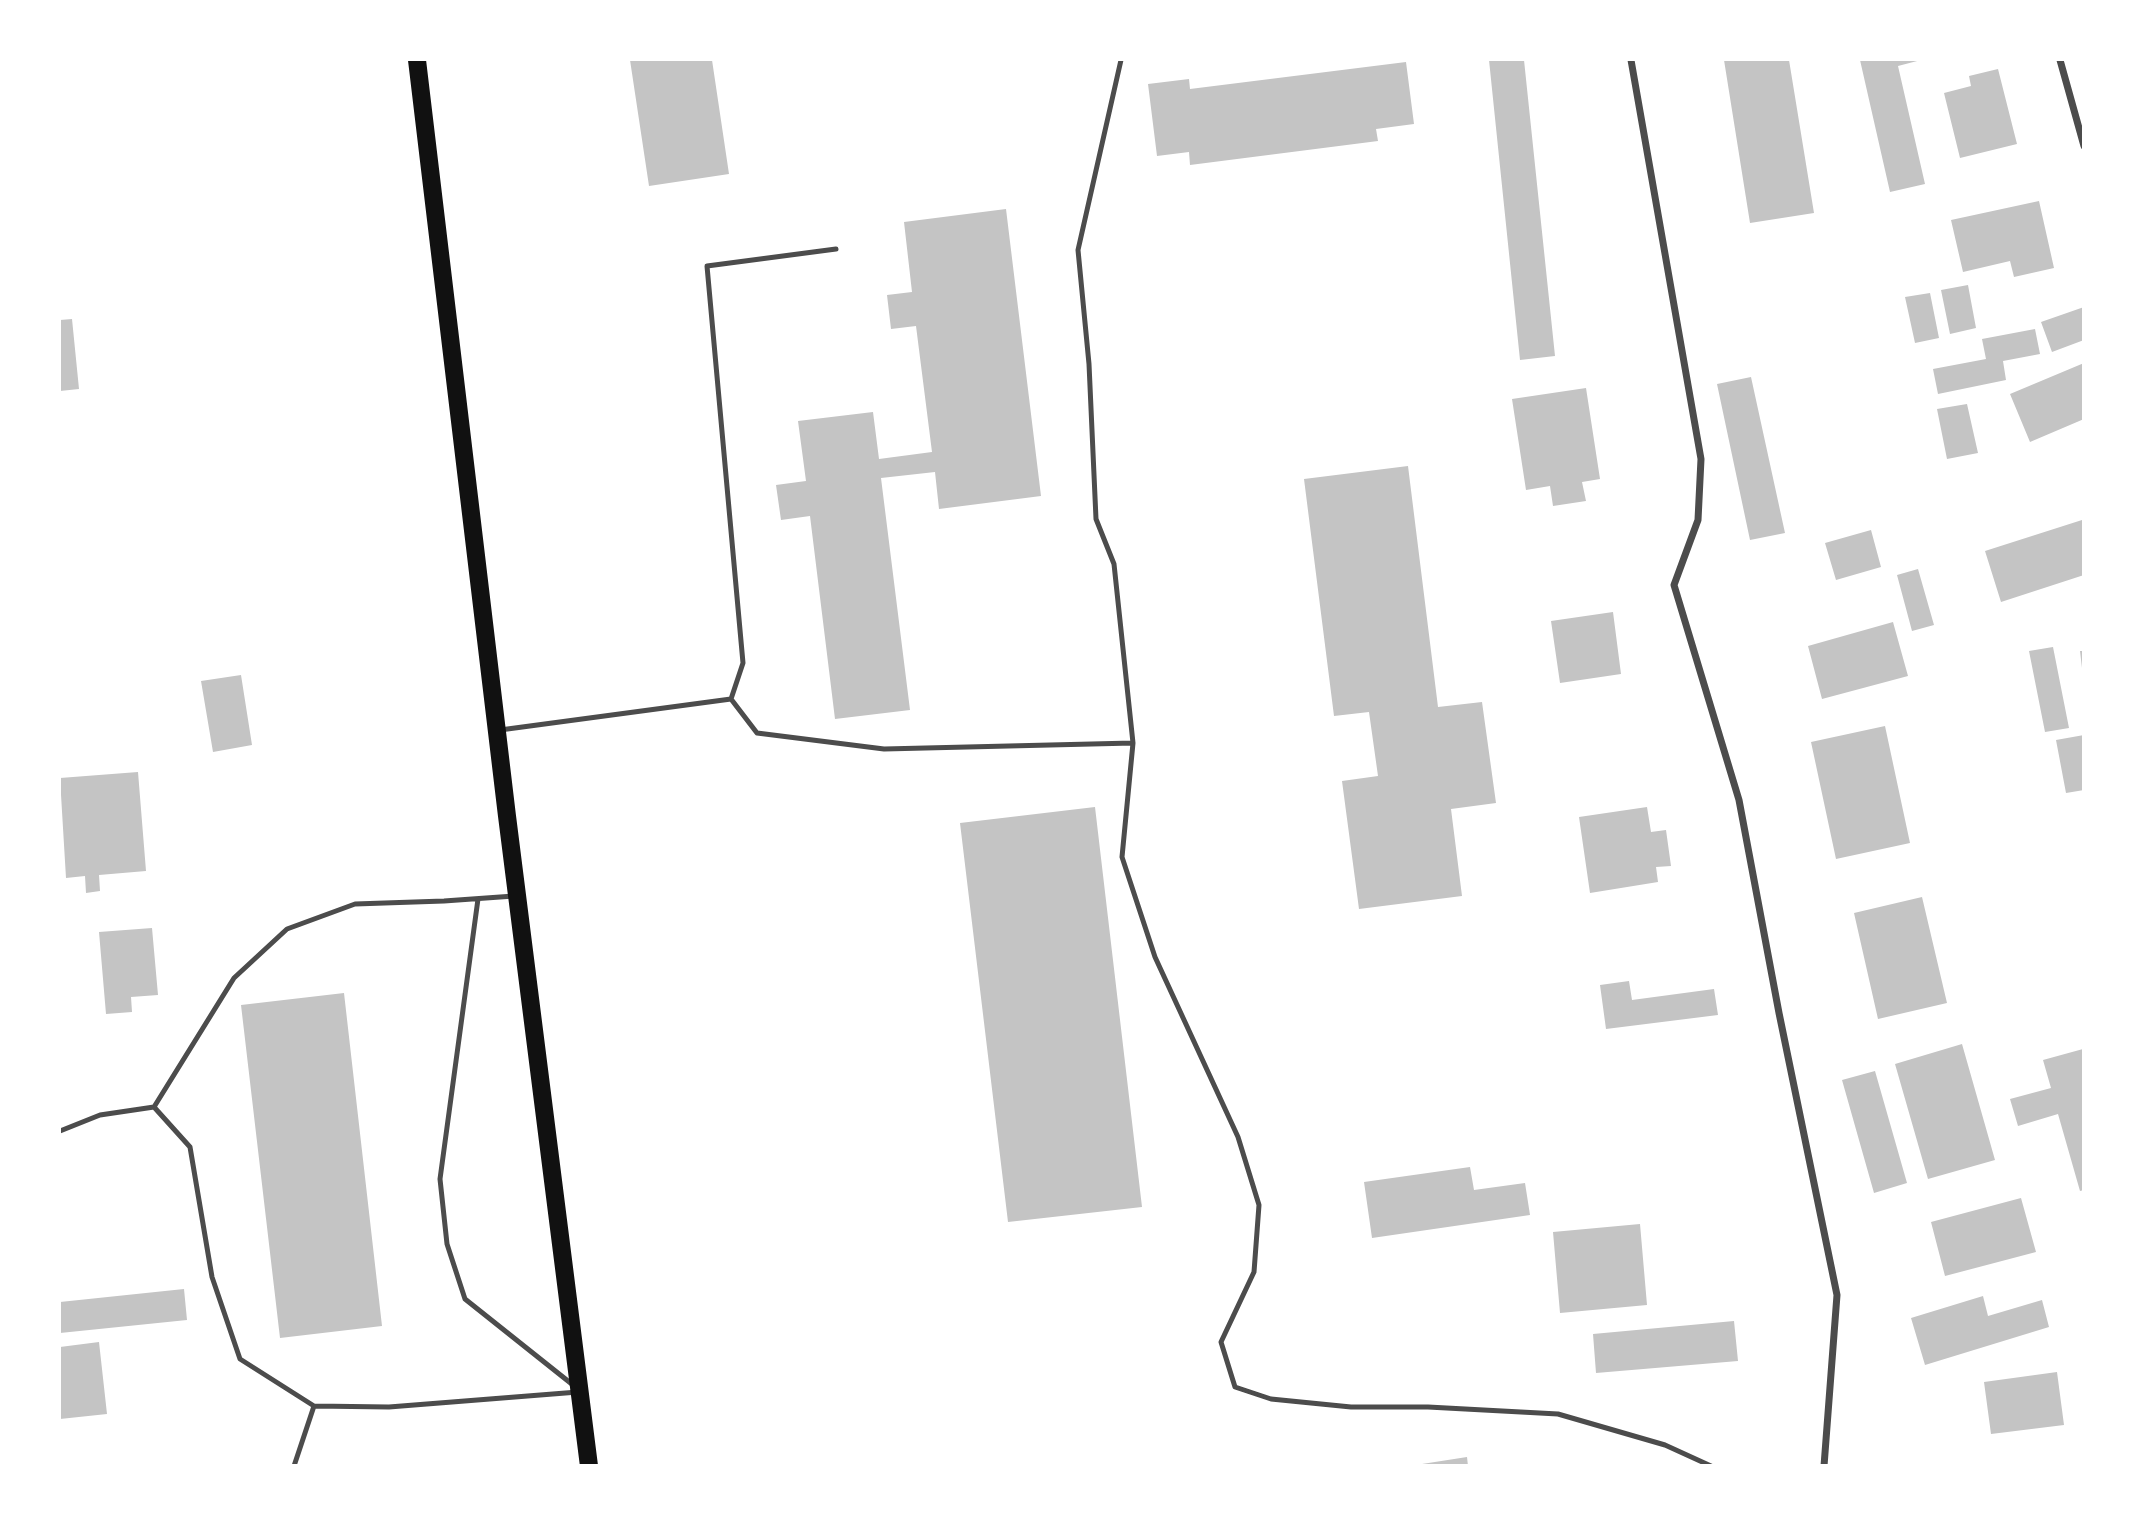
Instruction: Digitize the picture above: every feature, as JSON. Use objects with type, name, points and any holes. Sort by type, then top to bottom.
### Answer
[{"type":"main road","points":[[417,60],[496,731],[589,1465]]},
{"type":"street","points":[[1631,60],[1701,459],[1698,520],[1674,585],[1739,800],[1837,1295],[1824,1465]]},
{"type":"street","points":[[2060,60],[2084,146]]},
{"type":"lane","points":[[1121,60],[1078,250],[1089,364],[1096,519],[1114,564],[1133,743],[1122,857],[1155,957],[1238,1137],[1259,1205],[1254,1272],[1221,1342],[1235,1387],[1271,1399],[1351,1407],[1428,1406],[1558,1414],[1665,1445],[1711,1465]]},
{"type":"lane","points":[[731,699],[743,663],[707,266],[836,249]]},
{"type":"lane","points":[[496,731],[731,699]]},
{"type":"lane","points":[[731,699],[757,733],[884,749],[1133,743]]},
{"type":"lane","points":[[155,1107],[234,978],[287,929],[355,904],[518,896]]},
{"type":"lane","points":[[478,899],[440,1179],[447,1244],[466,1299],[581,1391]]},
{"type":"lane","points":[[60,1131],[100,1115],[155,1107]]},
{"type":"lane","points":[[155,1107],[190,1147],[212,1277],[240,1359],[314,1406],[389,1406],[581,1391]]},
{"type":"lane","points":[[294,1465],[314,1406]]},
{"type":"building","points":[[630,60],[712,60],[729,174],[649,186]]},
{"type":"building","points":[[1489,60],[1524,60],[1555,356],[1520,360]]},
{"type":"building","points":[[1724,60],[1789,60],[1814,213],[1750,223]]},
{"type":"building","points":[[1860,60],[1921,60],[1898,66],[1925,184],[1890,192]]},
{"type":"building","points":[[1406,62],[1414,124],[1376,129],[1378,141],[1190,165],[1189,152],[1157,156],[1148,84],[1189,79],[1190,89]]},
{"type":"building","points":[[1998,69],[2017,144],[1960,158],[1944,93],[1971,86],[1969,76]]},
{"type":"building","points":[[2039,201],[2054,268],[2014,277],[2010,261],[1963,272],[1951,220]]},
{"type":"building","points":[[1006,209],[1041,496],[939,509],[935,472],[881,478],[910,710],[835,719],[810,516],[781,520],[776,485],[806,481],[798,421],[873,412],[879,459],[932,452],[916,326],[891,329],[887,295],[912,292],[904,222]]},
{"type":"building","points":[[1968,285],[1976,328],[1950,334],[1941,290]]},
{"type":"building","points":[[1930,293],[1939,338],[1915,343],[1905,297]]},
{"type":"building","points":[[2084,307],[2084,340],[2052,352],[2041,322]]},
{"type":"building","points":[[72,319],[79,389],[60,391],[60,320]]},
{"type":"building","points":[[2035,329],[2040,354],[2003,361],[2006,380],[1938,394],[1933,369],[1986,359],[1982,339]]},
{"type":"building","points":[[2084,363],[2084,419],[2030,442],[2010,394]]},
{"type":"building","points":[[1751,377],[1785,533],[1750,540],[1717,384]]},
{"type":"building","points":[[1586,388],[1600,479],[1582,482],[1586,501],[1553,506],[1550,486],[1526,490],[1512,399]]},
{"type":"building","points":[[1967,404],[1978,453],[1947,459],[1937,409]]},
{"type":"building","points":[[1408,466],[1438,707],[1482,702],[1496,803],[1451,809],[1462,896],[1359,909],[1342,781],[1378,776],[1369,712],[1334,716],[1304,479]]},
{"type":"building","points":[[2082,520],[2084,575],[2001,602],[1985,551]]},
{"type":"building","points":[[1871,530],[1881,567],[1836,580],[1825,543]]},
{"type":"building","points":[[1918,569],[1934,625],[1912,631],[1897,575]]},
{"type":"building","points":[[1613,612],[1621,674],[1560,683],[1551,621]]},
{"type":"building","points":[[1893,622],[1908,676],[1822,699],[1808,646]]},
{"type":"building","points":[[2053,647],[2069,728],[2045,732],[2029,651]]},
{"type":"building","points":[[2080,651],[2084,651],[2084,668],[2082,668]]},
{"type":"building","points":[[241,675],[252,745],[213,752],[201,681]]},
{"type":"building","points":[[1885,726],[1910,843],[1836,859],[1811,742]]},
{"type":"building","points":[[2084,735],[2084,790],[2066,793],[2056,740]]},
{"type":"building","points":[[138,772],[146,871],[99,875],[100,891],[86,893],[85,876],[66,878],[60,778]]},
{"type":"building","points":[[1095,807],[1142,1207],[1008,1222],[960,823]]},
{"type":"building","points":[[1647,807],[1651,832],[1666,830],[1671,866],[1656,867],[1658,882],[1590,893],[1579,817]]},
{"type":"building","points":[[1922,897],[1947,1003],[1878,1019],[1854,913]]},
{"type":"building","points":[[152,928],[158,995],[131,997],[132,1012],[106,1014],[99,932]]},
{"type":"building","points":[[1629,981],[1632,1000],[1714,989],[1718,1015],[1606,1029],[1600,985]]},
{"type":"building","points":[[344,993],[382,1326],[280,1338],[241,1005]]},
{"type":"building","points":[[1962,1044],[1995,1160],[1928,1179],[1895,1064]]},
{"type":"building","points":[[2083,1049],[2084,1190],[2080,1191],[2058,1114],[2018,1126],[2010,1099],[2051,1088],[2043,1060]]},
{"type":"building","points":[[1875,1071],[1907,1183],[1874,1193],[1842,1080]]},
{"type":"building","points":[[1470,1167],[1474,1190],[1525,1183],[1530,1215],[1372,1238],[1364,1182]]},
{"type":"building","points":[[2021,1198],[2036,1252],[1945,1276],[1931,1222]]},
{"type":"building","points":[[1640,1224],[1647,1305],[1560,1313],[1553,1232]]},
{"type":"building","points":[[184,1289],[187,1320],[60,1333],[60,1302]]},
{"type":"building","points":[[1983,1296],[1988,1316],[2042,1300],[2049,1327],[1925,1365],[1911,1318]]},
{"type":"building","points":[[1734,1321],[1738,1361],[1596,1373],[1593,1334]]},
{"type":"building","points":[[99,1342],[107,1414],[60,1419],[60,1347]]},
{"type":"building","points":[[2057,1372],[2064,1425],[1991,1434],[1984,1382]]},
{"type":"building","points":[[1467,1457],[1468,1466],[1422,1464]]}]
